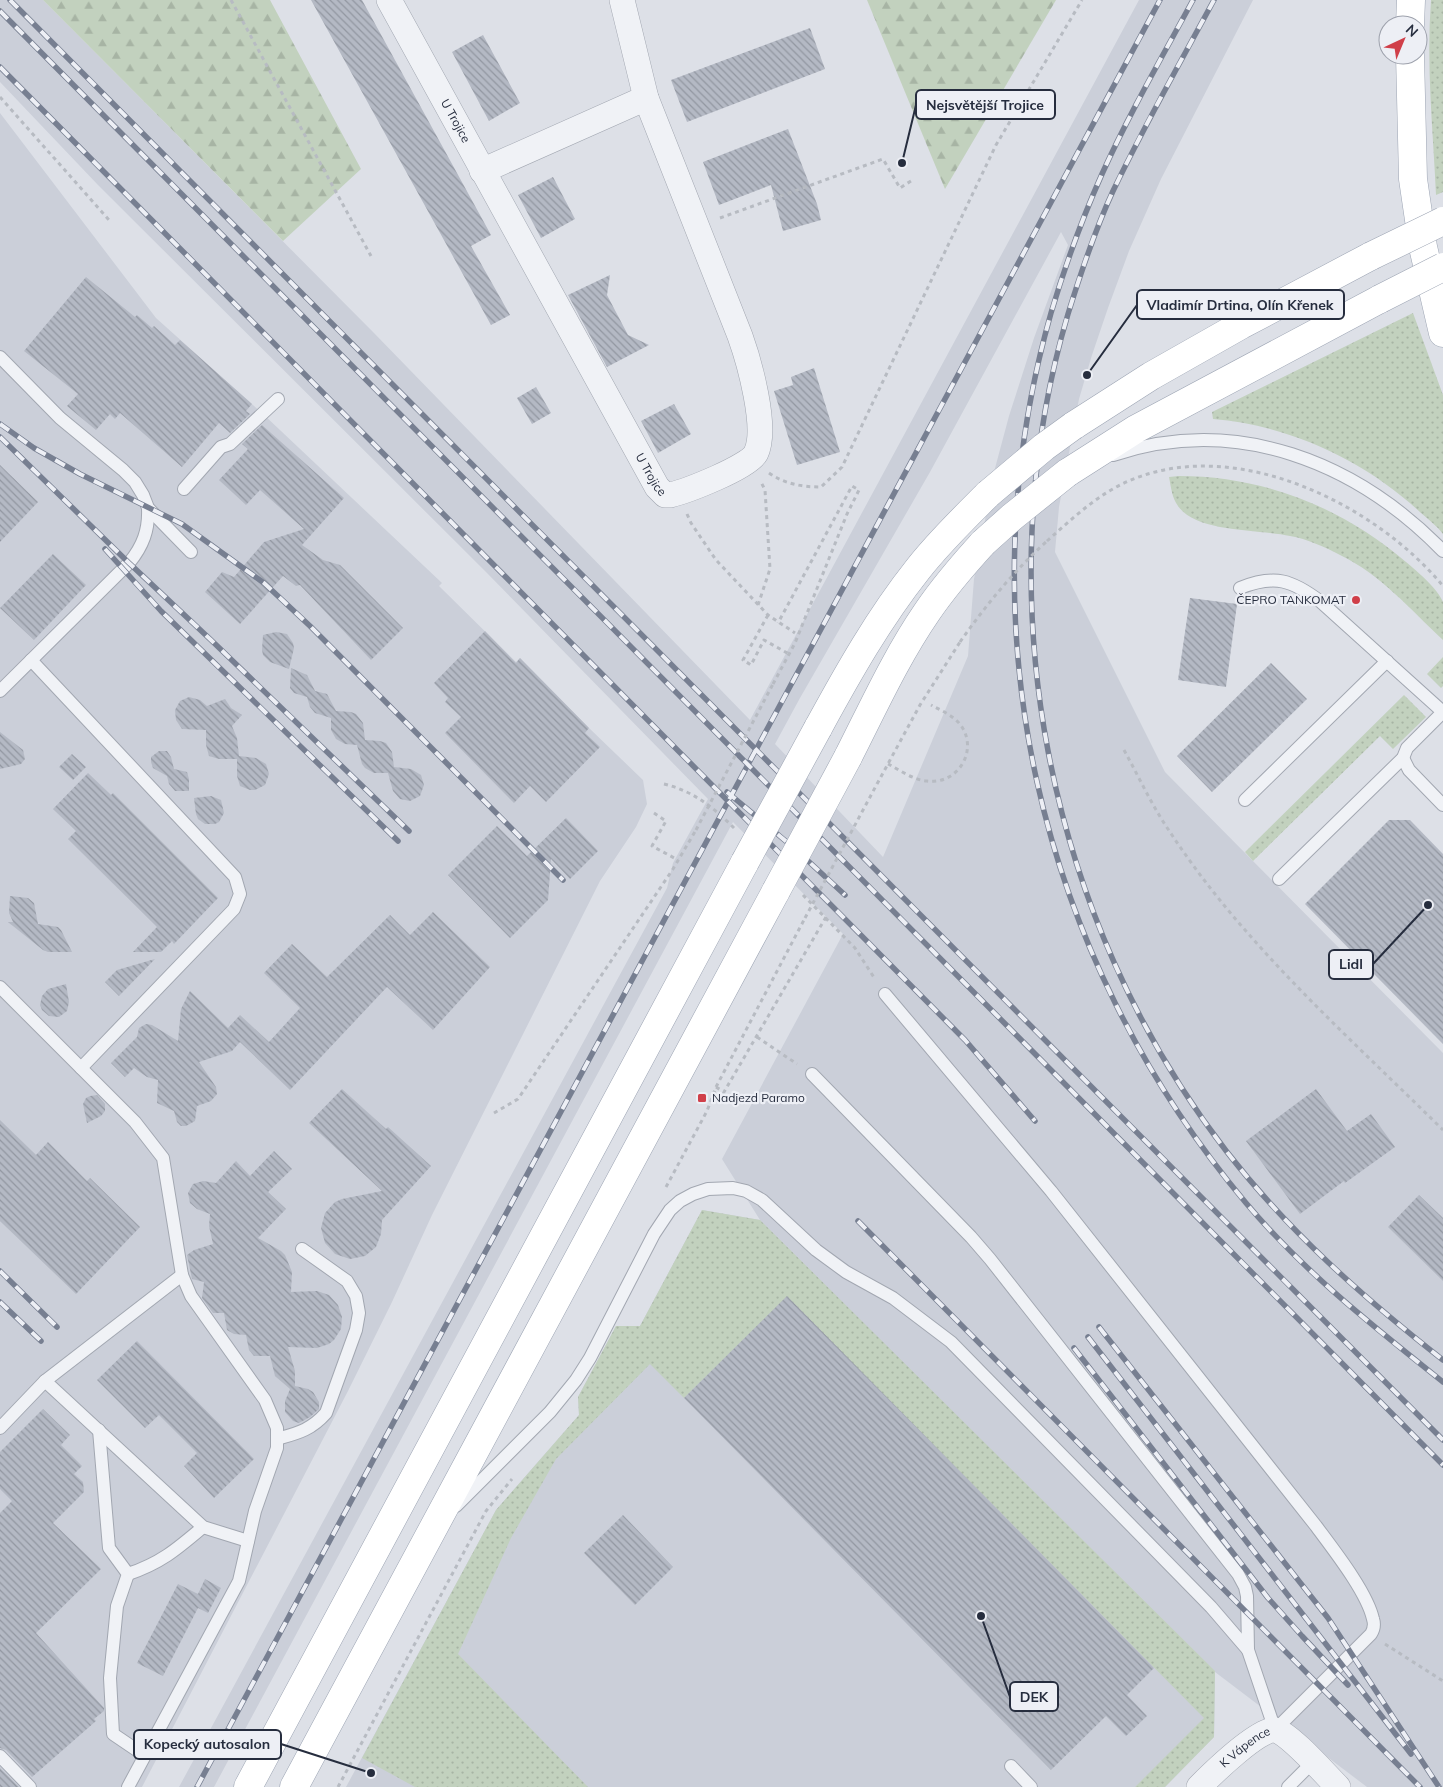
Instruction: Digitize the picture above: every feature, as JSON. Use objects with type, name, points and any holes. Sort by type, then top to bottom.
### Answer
[{"type":"main road","points":[[1411,15],[1412,0]]},
{"type":"main road","points":[[1410,65],[1413,179],[1423,247],[1443,333]]},
{"type":"main road","points":[[248,1787],[818,728],[863,648],[886,612],[918,570],[988,494],[1072,426],[1151,376],[1242,325],[1371,256],[1443,221]]},
{"type":"main road","points":[[294,1787],[926,612],[960,568],[983,543],[1067,473],[1136,429],[1443,267]]},
{"type":"street","name":"U Trojice","points":[[389,0],[657,487],[665,495],[678,493],[750,461]]},
{"type":"street","points":[[622,0],[646,98],[698,226],[740,336],[751,372],[760,426],[760,440],[756,453],[750,461]]},
{"type":"street","points":[[482,171],[646,98]]},
{"type":"street","name":"K Vápence","points":[[1200,1787],[1233,1755],[1269,1730],[1275,1730],[1290,1740],[1338,1787]]},
{"type":"lane","points":[[0,357],[60,418],[123,470],[143,495],[148,508],[191,552]]},
{"type":"lane","points":[[184,489],[221,448],[230,444],[278,399]]},
{"type":"lane","points":[[1067,473],[1125,451],[1156,445],[1217,440],[1264,447],[1314,462],[1334,470],[1363,486],[1410,521],[1443,552]]},
{"type":"lane","points":[[0,690],[123,570],[138,552],[147,530],[148,508]]},
{"type":"lane","points":[[1240,588],[1273,580],[1297,585],[1321,602],[1443,712],[1407,748],[1403,758],[1278,879]]},
{"type":"lane","points":[[31,660],[235,877],[240,894],[234,909],[81,1068]]},
{"type":"lane","points":[[1245,800],[1387,661]]},
{"type":"lane","points":[[1403,758],[1408,770],[1443,804]]},
{"type":"lane","points":[[0,987],[134,1122],[163,1158],[182,1275],[191,1296],[265,1400],[277,1428],[277,1448],[255,1511],[239,1581],[128,1787]]},
{"type":"lane","points":[[812,1074],[971,1237],[990,1259],[1238,1574],[1245,1587],[1248,1614],[1248,1650],[1275,1730],[1371,1634],[1374,1628],[1374,1620],[1364,1598],[1316,1526],[1051,1191],[885,994]]},
{"type":"lane","points":[[433,1528],[545,1417],[576,1380],[590,1358],[654,1234],[670,1210],[680,1201],[693,1194],[708,1189],[732,1188],[746,1191],[762,1200],[816,1250],[846,1272],[893,1298],[951,1342],[1211,1607],[1248,1650]]},
{"type":"lane","points":[[277,1439],[307,1430],[326,1413],[356,1330],[359,1313],[356,1296],[347,1281],[302,1249]]},
{"type":"lane","points":[[0,1428],[45,1381],[182,1275]]},
{"type":"lane","points":[[45,1381],[203,1527],[248,1541]]},
{"type":"lane","points":[[98,1430],[110,1548],[128,1574]]},
{"type":"lane","points":[[128,1574],[149,1567],[170,1554],[203,1527]]},
{"type":"lane","points":[[128,1574],[117,1606],[110,1678],[113,1734],[144,1756]]},
{"type":"lane","points":[[0,1756],[30,1787]]},
{"type":"lane","points":[[1288,1787],[1313,1762]]},
{"type":"lane","points":[[1011,1766],[1031,1787]]},
{"type":"path","points":[[231,0],[371,256]]},
{"type":"path","points":[[750,461],[779,480],[805,487],[821,487],[842,467],[996,145],[1082,0]]},
{"type":"path","points":[[0,97],[109,220]]},
{"type":"path","points":[[698,226],[882,159],[900,188],[914,179]]},
{"type":"path","points":[[750,461],[765,490],[770,569],[758,605]]},
{"type":"path","points":[[805,918],[920,705],[960,642],[1000,589],[1025,561],[1102,496],[1134,479],[1151,473],[1182,467],[1227,468],[1277,478],[1306,487],[1338,503],[1388,534],[1412,554],[1443,586]]},
{"type":"path","points":[[494,1113],[518,1099],[678,860],[696,830],[795,643],[859,490],[852,486],[778,623]]},
{"type":"path","points":[[678,493],[691,523],[716,560],[768,616],[795,633]]},
{"type":"path","points":[[768,616],[743,660],[751,664],[764,640],[789,654]]},
{"type":"path","points":[[888,764],[927,781],[939,781],[959,770],[968,750],[962,728],[954,718],[931,705]]},
{"type":"path","points":[[1124,750],[1169,832],[1210,887],[1265,954],[1443,1130]]},
{"type":"path","points":[[654,813],[666,821],[652,846],[678,860]]},
{"type":"path","points":[[716,1087],[724,1092],[826,917]]},
{"type":"path","points":[[757,1037],[812,1074]]},
{"type":"path","points":[[1371,1634],[1443,1681]]},
{"type":"shaded area","points":[[0,0],[43,0],[374,333],[750,720],[1139,0],[1253,0],[1161,179],[1129,251],[1108,308],[1079,399],[1059,507],[1055,552],[1165,772],[1443,1053],[1443,1787],[1367,1787],[1215,1672],[1214,1737],[1165,1787],[346,1787],[496,1510],[579,1415],[578,1397],[616,1326],[640,1326],[702,1210],[760,1220],[722,1159],[843,934],[733,822],[214,1787],[179,1787],[667,888],[673,863],[708,799],[487,573],[98,185],[0,82]],"holes":[[[1061,232],[1068,245],[1034,338],[1009,416],[994,472],[974,579],[968,656],[883,857],[775,744],[930,472]]]},
{"type":"shaded area","points":[[0,113],[156,318],[263,414],[442,583],[439,586],[516,662],[520,658],[643,780],[647,804],[636,827],[600,881],[432,1215],[348,1391],[142,1787],[0,1787]]},
{"type":"green space","points":[[43,0],[270,0],[361,169],[283,241]]},
{"type":"green space","points":[[867,0],[1056,0],[945,189]]},
{"type":"green space","points":[[1431,0],[1443,0],[1443,192],[1436,195],[1430,73]]},
{"type":"green space","points":[[1413,313],[1443,395],[1443,534],[1399,494],[1376,477],[1325,449],[1270,429],[1213,419],[1212,412]]},
{"type":"green space","points":[[1169,477],[1210,477],[1271,489],[1300,498],[1355,525],[1406,562],[1427,580],[1437,592],[1443,602],[1443,640],[1382,582],[1355,563],[1328,549],[1290,536],[1213,526],[1187,515],[1176,503],[1171,488]]},
{"type":"green space","points":[[1443,657],[1443,686],[1441,688],[1427,674]]},
{"type":"green space","points":[[1404,695],[1426,717],[1393,749],[1380,736],[1253,861],[1245,852]]},
{"type":"green space","points":[[702,1210],[760,1220],[1215,1671],[1214,1737],[1165,1787],[1135,1787],[1204,1718],[787,1297],[684,1398],[650,1364],[556,1459],[511,1538],[458,1654],[588,1787],[415,1787],[362,1758],[496,1510],[579,1415],[578,1397],[616,1326],[640,1326]]},
{"type":"building","points":[[311,0],[362,0],[491,235],[471,246],[510,315],[491,325]]},
{"type":"building","points":[[810,28],[825,69],[687,122],[671,80]]},
{"type":"building","points":[[483,35],[520,103],[489,121],[452,52]]},
{"type":"building","points":[[788,129],[817,204],[821,220],[783,231],[771,185],[719,205],[703,162]]},
{"type":"building","points":[[553,177],[575,219],[541,238],[518,195]]},
{"type":"building","points":[[610,275],[607,295],[628,335],[649,345],[607,367],[568,295]]},
{"type":"building","points":[[86,277],[135,317],[137,315],[152,328],[154,326],[175,345],[180,340],[252,404],[246,411],[250,414],[230,433],[219,423],[182,467],[120,413],[115,419],[110,414],[96,430],[67,406],[78,394],[24,351]]},
{"type":"building","points":[[814,368],[840,452],[797,465],[774,391],[793,385],[791,377]]},
{"type":"building","points":[[536,387],[551,413],[532,424],[517,398]]},
{"type":"building","points":[[674,404],[691,434],[658,453],[641,421]]},
{"type":"building","points":[[262,425],[344,498],[302,545],[323,560],[340,565],[403,628],[371,660],[300,585],[296,586],[283,576],[240,624],[205,592],[222,572],[234,577],[264,542],[304,529],[260,490],[246,505],[219,480],[248,449],[242,444]]},
{"type":"building","points":[[0,465],[38,502],[0,542]]},
{"type":"building","points":[[53,554],[86,585],[34,640],[0,608]]},
{"type":"building","points":[[1190,598],[1237,604],[1226,687],[1178,680]]},
{"type":"building","points":[[485,631],[516,663],[520,658],[589,728],[585,733],[600,747],[546,802],[530,786],[514,803],[445,733],[461,717],[445,702],[448,698],[434,683]]},
{"type":"building","points":[[276,632],[287,634],[293,643],[294,648],[289,669],[270,662],[263,655],[263,635]]},
{"type":"building","points":[[1271,663],[1307,699],[1212,792],[1177,756]]},
{"type":"building","points":[[291,668],[307,675],[315,691],[327,694],[336,711],[356,714],[363,723],[365,740],[386,743],[392,752],[394,767],[411,769],[421,775],[424,785],[420,796],[410,801],[400,799],[393,791],[388,773],[374,773],[365,768],[362,764],[357,745],[345,744],[336,739],[331,730],[331,718],[315,713],[310,707],[307,697],[294,693],[290,688]]},
{"type":"building","points":[[189,697],[200,700],[207,706],[225,699],[231,708],[242,715],[232,726],[237,738],[239,756],[256,758],[266,764],[269,774],[265,785],[255,790],[240,786],[237,776],[237,759],[219,759],[209,756],[206,745],[206,730],[182,729],[176,720],[175,710],[180,701]]},
{"type":"building","points":[[0,732],[23,750],[25,759],[21,764],[0,769]]},
{"type":"building","points":[[159,751],[167,751],[171,757],[174,769],[187,772],[189,791],[175,791],[169,784],[167,776],[153,768],[151,757]]},
{"type":"building","points":[[72,754],[86,767],[73,780],[59,767]]},
{"type":"building","points":[[88,773],[111,795],[113,793],[218,898],[174,944],[172,941],[161,952],[133,952],[157,927],[68,839],[76,831],[53,809]]},
{"type":"building","points":[[211,796],[221,800],[224,813],[219,822],[205,824],[198,819],[194,798]]},
{"type":"building","points":[[566,818],[598,851],[570,879],[551,859],[548,900],[510,938],[448,875],[497,826],[527,856]]},
{"type":"building","points":[[1389,820],[1410,820],[1443,854],[1443,1044],[1305,904]]},
{"type":"building","points":[[10,896],[28,898],[34,903],[38,924],[58,927],[72,952],[48,952],[43,950],[8,922],[13,922],[9,913]]},
{"type":"building","points":[[433,912],[490,967],[433,1030],[387,987],[290,1090],[240,1042],[232,1051],[199,1062],[216,1087],[217,1094],[211,1101],[197,1106],[195,1121],[186,1126],[181,1126],[177,1122],[174,1111],[157,1103],[158,1080],[147,1077],[134,1068],[125,1077],[111,1063],[137,1037],[139,1028],[146,1024],[152,1025],[178,1041],[181,1009],[190,991],[228,1028],[240,1015],[269,1042],[300,1008],[264,973],[292,944],[327,977],[390,915],[410,935]]},
{"type":"building","points":[[155,959],[119,996],[105,982],[117,970]]},
{"type":"building","points":[[66,984],[69,1002],[67,1011],[59,1017],[49,1016],[42,1010],[40,1005],[42,996],[48,989]]},
{"type":"building","points":[[342,1089],[431,1166],[382,1220],[381,1234],[376,1247],[365,1256],[350,1259],[335,1254],[325,1243],[321,1228],[325,1213],[335,1202],[342,1199],[382,1191],[309,1123]]},
{"type":"building","points":[[1316,1089],[1347,1131],[1371,1114],[1395,1147],[1345,1183],[1344,1181],[1300,1214],[1246,1141]]},
{"type":"building","points":[[97,1095],[105,1104],[105,1111],[101,1116],[87,1123],[83,1104],[86,1098]]},
{"type":"building","points":[[0,1120],[36,1155],[48,1142],[87,1181],[90,1178],[140,1227],[76,1294],[0,1221]]},
{"type":"building","points":[[274,1151],[292,1169],[268,1192],[286,1209],[258,1238],[285,1255],[292,1272],[291,1292],[317,1291],[329,1295],[338,1305],[342,1317],[341,1329],[329,1344],[317,1348],[288,1347],[295,1371],[295,1386],[313,1392],[319,1402],[319,1409],[299,1423],[293,1421],[285,1412],[285,1401],[290,1389],[275,1376],[270,1356],[254,1356],[249,1350],[246,1335],[234,1334],[227,1330],[224,1313],[213,1313],[202,1298],[204,1282],[192,1279],[187,1255],[194,1250],[213,1244],[209,1226],[210,1214],[197,1209],[190,1203],[188,1193],[193,1184],[203,1181],[216,1183],[236,1161],[250,1176]]},
{"type":"building","points":[[1419,1195],[1443,1218],[1443,1281],[1388,1227]]},
{"type":"building","points":[[787,1296],[1154,1668],[1127,1695],[1147,1716],[1126,1736],[1106,1716],[1051,1770],[684,1398]]},
{"type":"building","points":[[137,1341],[254,1459],[214,1498],[184,1466],[197,1453],[159,1415],[145,1428],[97,1380]]},
{"type":"building","points":[[43,1409],[70,1435],[61,1445],[82,1466],[74,1474],[83,1482],[84,1492],[53,1523],[101,1569],[36,1633],[104,1708],[104,1711],[94,1719],[96,1721],[32,1777],[6,1750],[0,1748],[0,1513],[12,1501],[0,1489],[0,1452]]},
{"type":"building","points":[[623,1515],[673,1567],[635,1605],[584,1553]]},
{"type":"building","points":[[205,1579],[221,1588],[208,1613],[198,1608],[163,1676],[137,1663],[178,1584],[198,1594]]},
{"type":"building","points":[[0,1768],[19,1787],[0,1787]]},
{"type":"railway","points":[[10,0],[1443,1440]]},
{"type":"railway","points":[[197,1787],[1160,0]]},
{"type":"railway","points":[[1193,0],[1123,130],[1081,225],[1051,313],[1025,431],[1015,549],[1019,667],[1037,782],[1069,895],[1115,1003],[1174,1106],[1246,1203],[1291,1252],[1365,1319],[1443,1382]]},
{"type":"railway","points":[[1214,0],[1137,143],[1100,221],[1068,314],[1043,422],[1032,531],[1034,642],[1048,751],[1075,859],[1114,962],[1165,1060],[1227,1152],[1276,1210],[1356,1288],[1443,1360]]},
{"type":"railway","points":[[0,11],[1443,1465]]},
{"type":"railway","points":[[0,67],[965,1040],[1035,1121]]},
{"type":"railway","points":[[0,424],[34,448],[80,474],[182,524],[264,583],[310,626],[563,880]]},
{"type":"railway","points":[[0,437],[409,831]]},
{"type":"railway","points":[[105,549],[161,611],[398,841]]},
{"type":"railway","points":[[727,792],[794,848],[845,895]]},
{"type":"railway","points":[[858,1221],[1420,1787]]},
{"type":"railway","points":[[0,1271],[57,1327]]},
{"type":"railway","points":[[0,1302],[41,1341]]},
{"type":"railway","points":[[1099,1327],[1328,1618],[1439,1787]]},
{"type":"railway","points":[[1088,1337],[1411,1754]]},
{"type":"railway","points":[[1074,1348],[1268,1598],[1348,1685]]},
{"type":"place","name":"Nejsvětější Trojice","points":[[902,163]]},
{"type":"place","name":"Vladimír Drtina, Olín Křenek","points":[[1087,375]]},
{"type":"place","name":"ČEPRO TANKOMAT","points":[[1356,600]]},
{"type":"place","name":"Lidl","points":[[1428,905]]},
{"type":"place","name":"Nadjezd Paramo","points":[[702,1098]]},
{"type":"place","name":"DEK","points":[[981,1616]]},
{"type":"place","name":"Kopecký autosalon","points":[[371,1773]]}]
